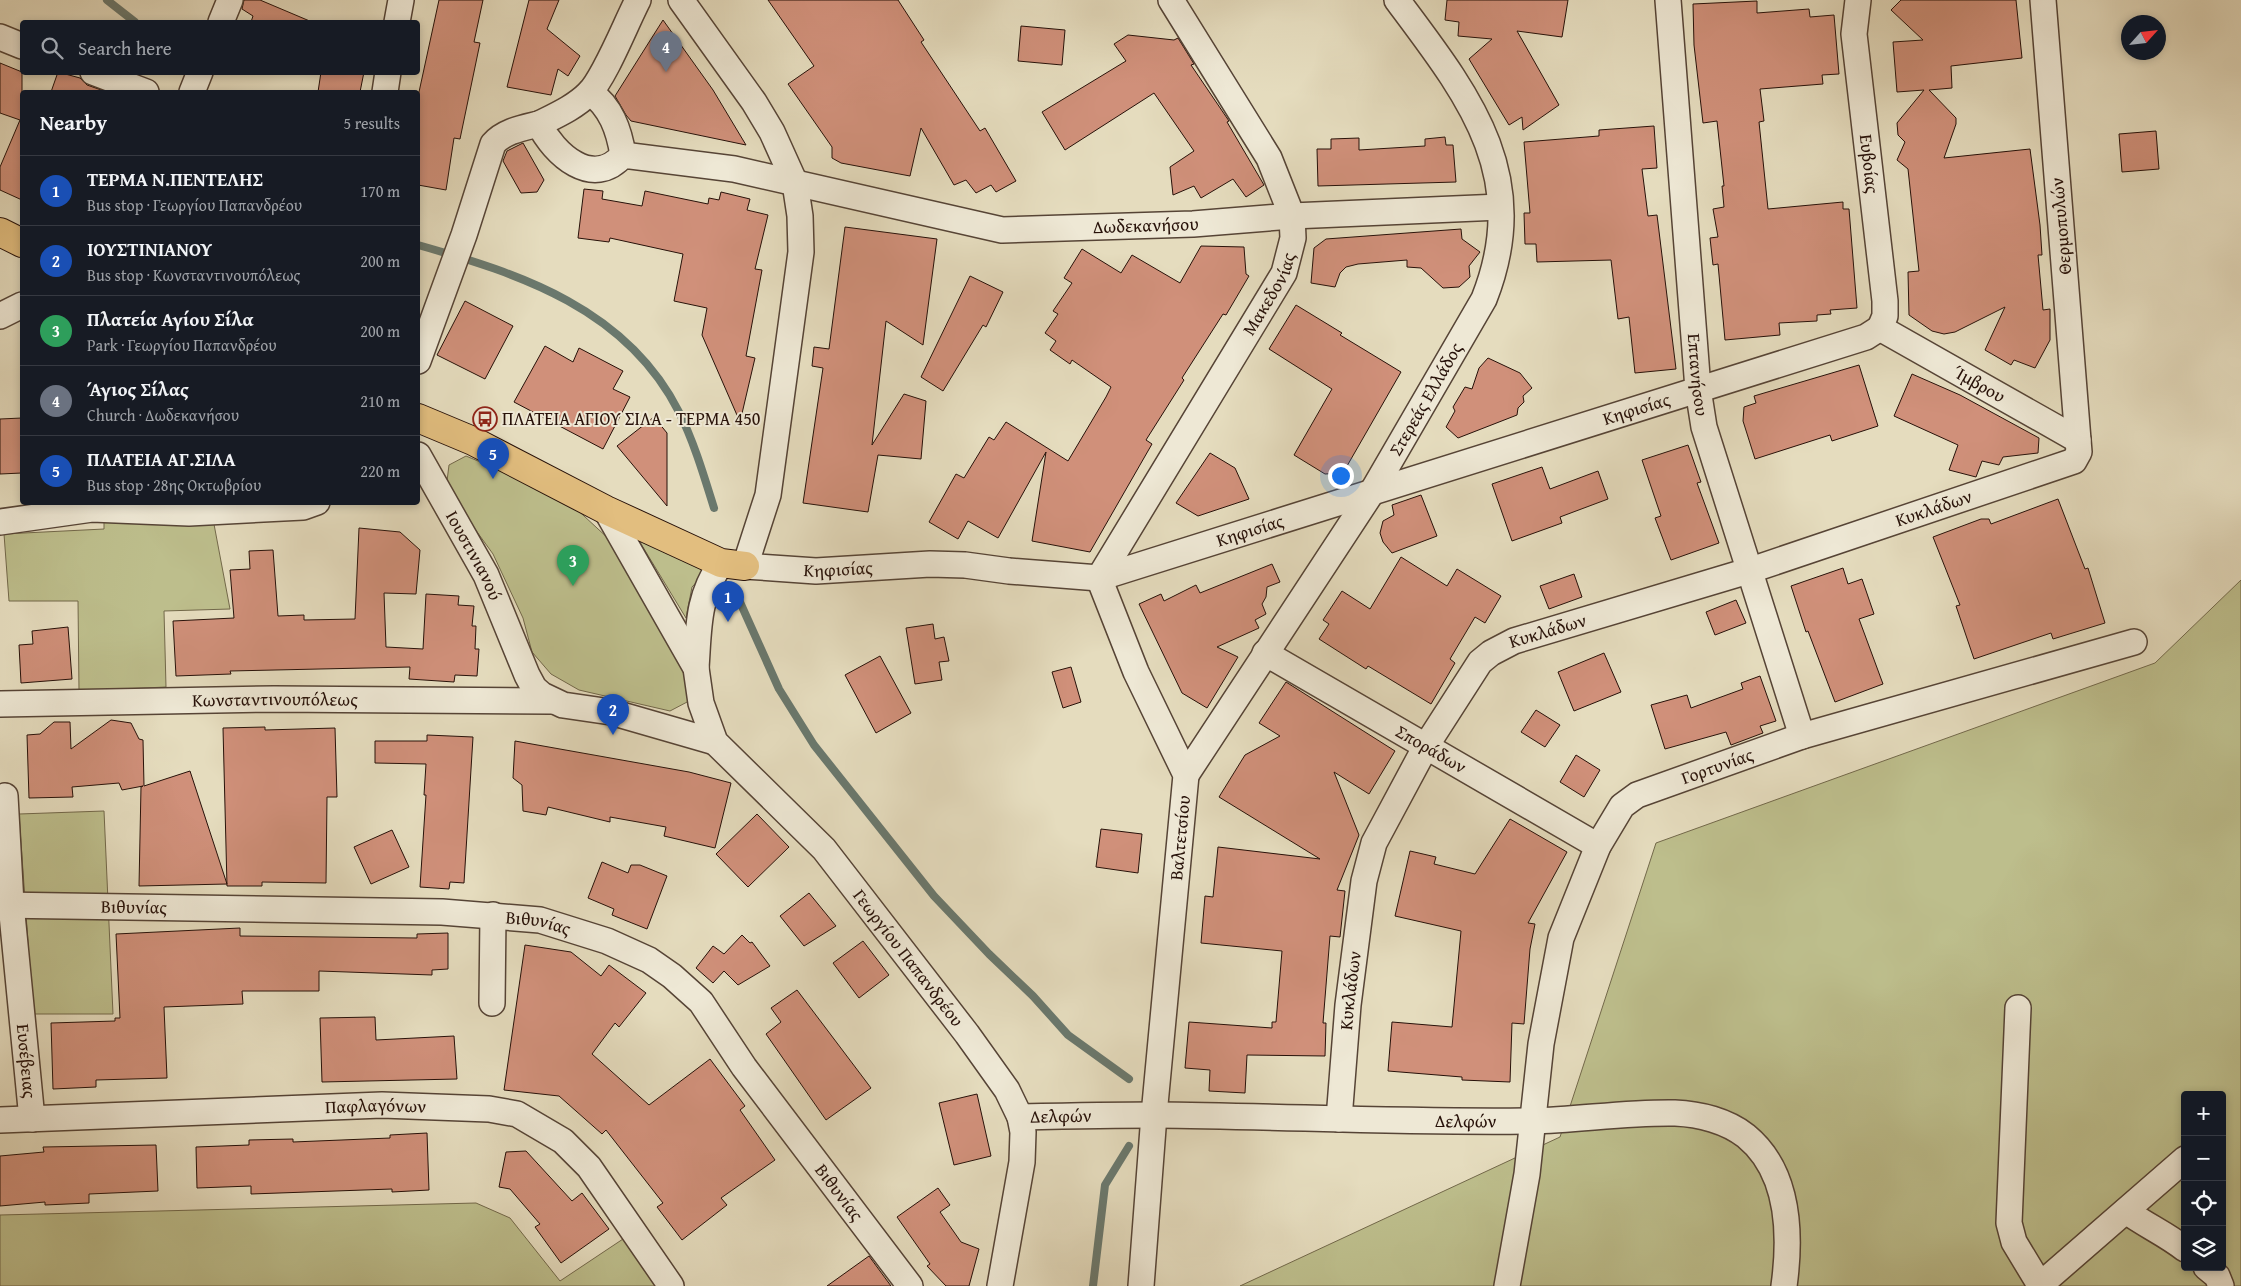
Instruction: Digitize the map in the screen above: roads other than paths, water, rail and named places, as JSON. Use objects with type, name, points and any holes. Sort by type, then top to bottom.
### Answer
[{"type":"main road","points":[[0,232],[20,242]]},
{"type":"main road","name":"Κηφισίας","points":[[420,419],[473,441],[606,510],[733,565]]},
{"type":"street","points":[[222,20],[230,0]]},
{"type":"street","points":[[397,20],[401,0]]},
{"type":"street","points":[[420,356],[464,235],[493,144],[498,138],[540,124],[565,111],[590,92],[638,0]]},
{"type":"street","name":"Γεωργίου Παπανδρέου","points":[[681,0],[754,102],[772,132],[795,183],[800,216],[801,252],[790,346],[768,495],[733,565],[708,582],[699,612],[696,668],[701,703],[715,742],[824,849],[967,1034],[1006,1090],[1020,1117],[1023,1132],[1022,1162],[1000,1286]]},
{"type":"street","name":"Μακεδονίας","points":[[1099,578],[1284,273],[1293,238],[1292,216],[1269,158],[1171,0]]},
{"type":"street","name":"Στερεάς Ελλάδος","points":[[1186,775],[1372,492],[1484,299],[1493,276],[1502,226],[1497,170],[1478,121],[1450,72],[1397,0]]},
{"type":"street","name":"Επτανήσου","points":[[1668,0],[1698,389],[1704,427],[1748,571],[1802,736]]},
{"type":"street","name":"Ευβοίας","points":[[1858,0],[1854,34],[1885,300],[1885,316],[1880,328]]},
{"type":"street","name":"Θερμοπυλών","points":[[2043,0],[2079,446]]},
{"type":"street","points":[[0,37],[20,45]]},
{"type":"street","points":[[101,75],[141,90]]},
{"type":"street","points":[[193,90],[199,75]]},
{"type":"street","points":[[385,90],[388,75]]},
{"type":"street","points":[[540,124],[553,148],[580,167],[598,169],[617,162],[623,155],[621,139],[608,108],[602,100],[590,92]]},
{"type":"street","name":"Δωδεκανήσου","points":[[623,155],[672,160],[734,170],[1002,230],[1183,224],[1292,216],[1500,207]]},
{"type":"street","points":[[0,316],[20,306]]},
{"type":"street","name":"Κηφισίας","points":[[733,565],[816,571],[930,564],[965,564],[1009,571],[1099,578],[1866,337],[1880,328]]},
{"type":"street","name":"Ίμβρου","points":[[1880,328],[2079,446]]},
{"type":"street","name":"Κυκλάδων","points":[[1339,1120],[1348,1005],[1364,881],[1374,843],[1426,746],[1480,662],[1491,653],[1514,640],[1748,571],[2074,461],[2079,446]]},
{"type":"street","name":"Ιουστινιανού","points":[[420,459],[486,575],[520,660]]},
{"type":"street","points":[[0,522],[92,506],[189,514],[303,507],[309,505]]},
{"type":"street","name":"Γεωργίου Παπανδρέου","points":[[606,510],[696,668]]},
{"type":"street","name":"Βαλτετσίου","points":[[1099,578],[1136,672],[1186,775],[1154,1115],[1141,1286]]},
{"type":"street","name":"Γορτυνίας","points":[[1506,1286],[1527,1174],[1544,1025],[1561,938],[1598,846],[1622,806],[1637,795],[1802,736],[2134,642]]},
{"type":"street","name":"Σποράδων","points":[[1265,654],[1598,846]]},
{"type":"street","name":"Κωνσταντινουπόλεως","points":[[520,660],[534,688],[551,701],[563,706],[611,712],[715,742]]},
{"type":"street","name":"Κωνσταντινουπόλεως","points":[[0,704],[274,698],[551,701]]},
{"type":"street","name":"Ευσέβειας","points":[[5,796],[6,904],[32,1119]]},
{"type":"street","name":"Βιθυνίας","points":[[6,904],[442,912],[493,915],[540,920],[607,941],[649,960],[672,976],[701,1002],[749,1074],[910,1286]]},
{"type":"street","points":[[492,1003],[493,915]]},
{"type":"street","points":[[2018,1008],[2009,1223],[2014,1242],[2040,1286],[2181,1163]]},
{"type":"street","name":"Παφλαγόνων","points":[[0,1120],[382,1105],[489,1109],[518,1114],[562,1141],[588,1167],[671,1286]]},
{"type":"street","name":"Δελφών","points":[[1020,1117],[1154,1115],[1339,1120],[1532,1121],[1676,1113],[1715,1119],[1746,1136],[1766,1158],[1781,1189],[1787,1225],[1787,1261],[1784,1286]]},
{"type":"street","points":[[2126,1211],[2148,1227],[2168,1235],[2181,1246]]},
{"type":"street","points":[[2211,1271],[2217,1276],[2221,1286]]},
{"type":"waterway","points":[[107,0],[132,20]]},
{"type":"waterway","points":[[420,246],[457,256],[532,283],[568,301],[601,322],[631,347],[657,376],[679,412],[694,447],[714,508]]},
{"type":"waterway","points":[[735,591],[779,689],[814,745],[934,896],[989,954],[1033,996],[1068,1035],[1129,1079]]},
{"type":"waterway","points":[[1093,1286],[1105,1185],[1129,1146]]},
{"type":"place","name":"Άγιος Σίλας","points":[[666,72]]},
{"type":"place","name":"ΠΛΑΤΕΙΑ ΑΓΙΟΥ ΣΙΛΑ - ΤΕΡΜΑ 450","points":[[485,419]]},
{"type":"place","name":"ΠΛΑΤΕΙΑ ΑΓ.ΣΙΛΑ","points":[[493,479]]},
{"type":"place","name":"Πλατεία Αγίου Σίλα","points":[[573,586]]},
{"type":"place","name":"ΤΕΡΜΑ Ν.ΠΕΝΤΕΛΗΣ","points":[[728,622]]},
{"type":"place","name":"ΙΟΥΣΤΙΝΙΑΝΟΥ","points":[[613,735]]}]
